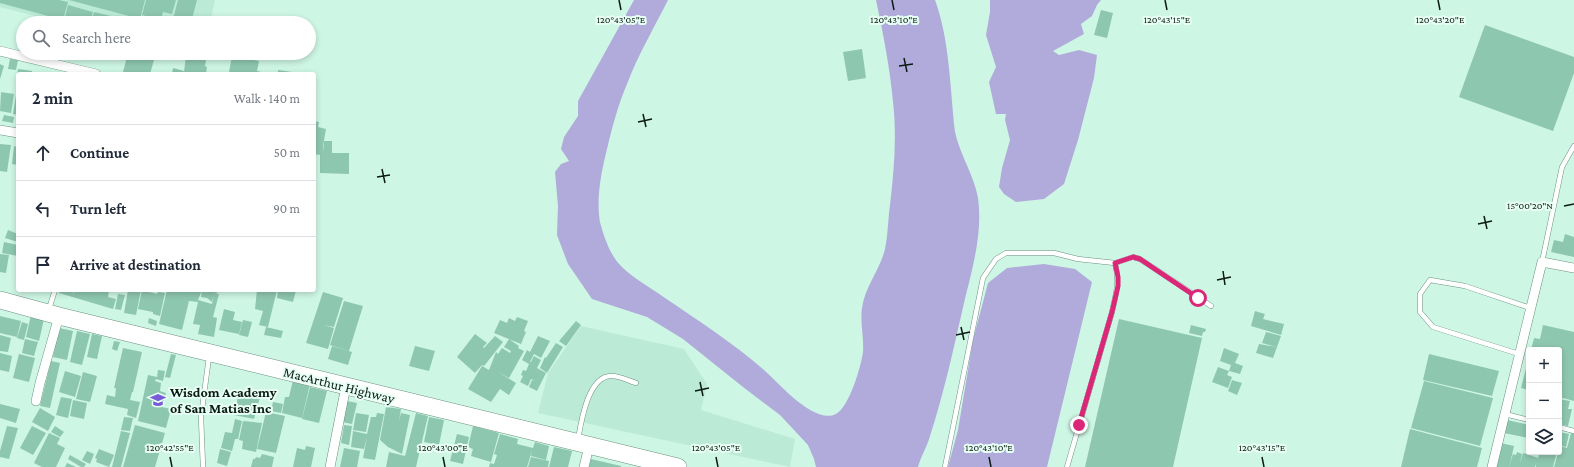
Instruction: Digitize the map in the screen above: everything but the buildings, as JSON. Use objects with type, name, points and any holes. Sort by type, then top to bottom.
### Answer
[{"type":"highway","name":"MacArthur Highway","points":[[0,300],[209,353],[678,467]]},
{"type":"street","points":[[0,51],[16,55]]},
{"type":"street","points":[[38,60],[88,72]]},
{"type":"street","points":[[0,130],[16,133]]},
{"type":"street","points":[[1492,467],[1542,262],[1574,268]]},
{"type":"street","points":[[36,401],[53,314]]},
{"type":"street","points":[[330,467],[346,386]]},
{"type":"street","points":[[583,444],[584,467]]},
{"type":"lane","points":[[1542,262],[1562,167],[1574,146]]},
{"type":"lane","points":[[945,467],[983,278],[996,259],[1006,253],[1054,253],[1078,260],[1115,263],[1133,257],[1140,259],[1211,306]]},
{"type":"lane","points":[[1067,467],[1112,312],[1118,286],[1115,263]]},
{"type":"lane","points":[[1519,354],[1433,327],[1420,312],[1420,294],[1430,280],[1465,286],[1530,308]]},
{"type":"lane","points":[[53,314],[55,292]]},
{"type":"lane","points":[[203,467],[201,417],[209,353]]},
{"type":"lane","points":[[583,444],[585,406],[593,389],[599,382],[604,378],[612,376],[636,383]]},
{"type":"lane","points":[[1506,414],[1526,419]]},
{"type":"lane","points":[[1562,428],[1574,431]]},
{"type":"shaded area","points":[[0,0],[215,0],[212,16],[35,16],[0,7]]},
{"type":"shaded area","points":[[634,0],[668,0],[631,73],[618,108],[609,141],[601,177],[599,195],[600,222],[608,246],[617,262],[631,275],[740,351],[764,370],[797,401],[818,414],[827,416],[836,414],[841,410],[854,386],[863,352],[862,308],[866,292],[883,257],[887,238],[894,166],[895,128],[890,76],[876,0],[935,0],[947,48],[955,132],[976,190],[978,198],[979,225],[973,265],[940,403],[929,440],[918,467],[816,467],[808,445],[780,415],[683,339],[647,317],[592,299],[568,264],[557,235],[558,206],[555,172],[561,164],[569,161],[561,149],[564,137],[578,116],[578,101]]},
{"type":"shaded area","points":[[990,0],[1101,0],[1092,16],[1081,24],[1084,34],[1053,51],[1059,55],[1079,50],[1097,55],[1094,78],[1078,140],[1064,184],[1044,199],[1016,202],[1004,194],[999,187],[1002,168],[1010,140],[1005,120],[1006,114],[996,114],[989,82],[996,67],[986,35],[990,12]]},
{"type":"shaded area","points":[[1044,264],[1075,269],[1092,282],[1047,467],[948,467],[958,430],[973,340],[988,283],[1007,268]]},
{"type":"shaded area","points":[[581,326],[684,349],[707,384],[701,410],[795,439],[790,467],[538,413],[548,373]]},
{"type":"place","name":"Wisdom Academy of San Matias Inc","points":[[158,400]]},
{"type":"route","points":[[1079,425],[1112,312],[1118,286],[1115,263],[1133,257],[1140,259],[1198,298]]}]
